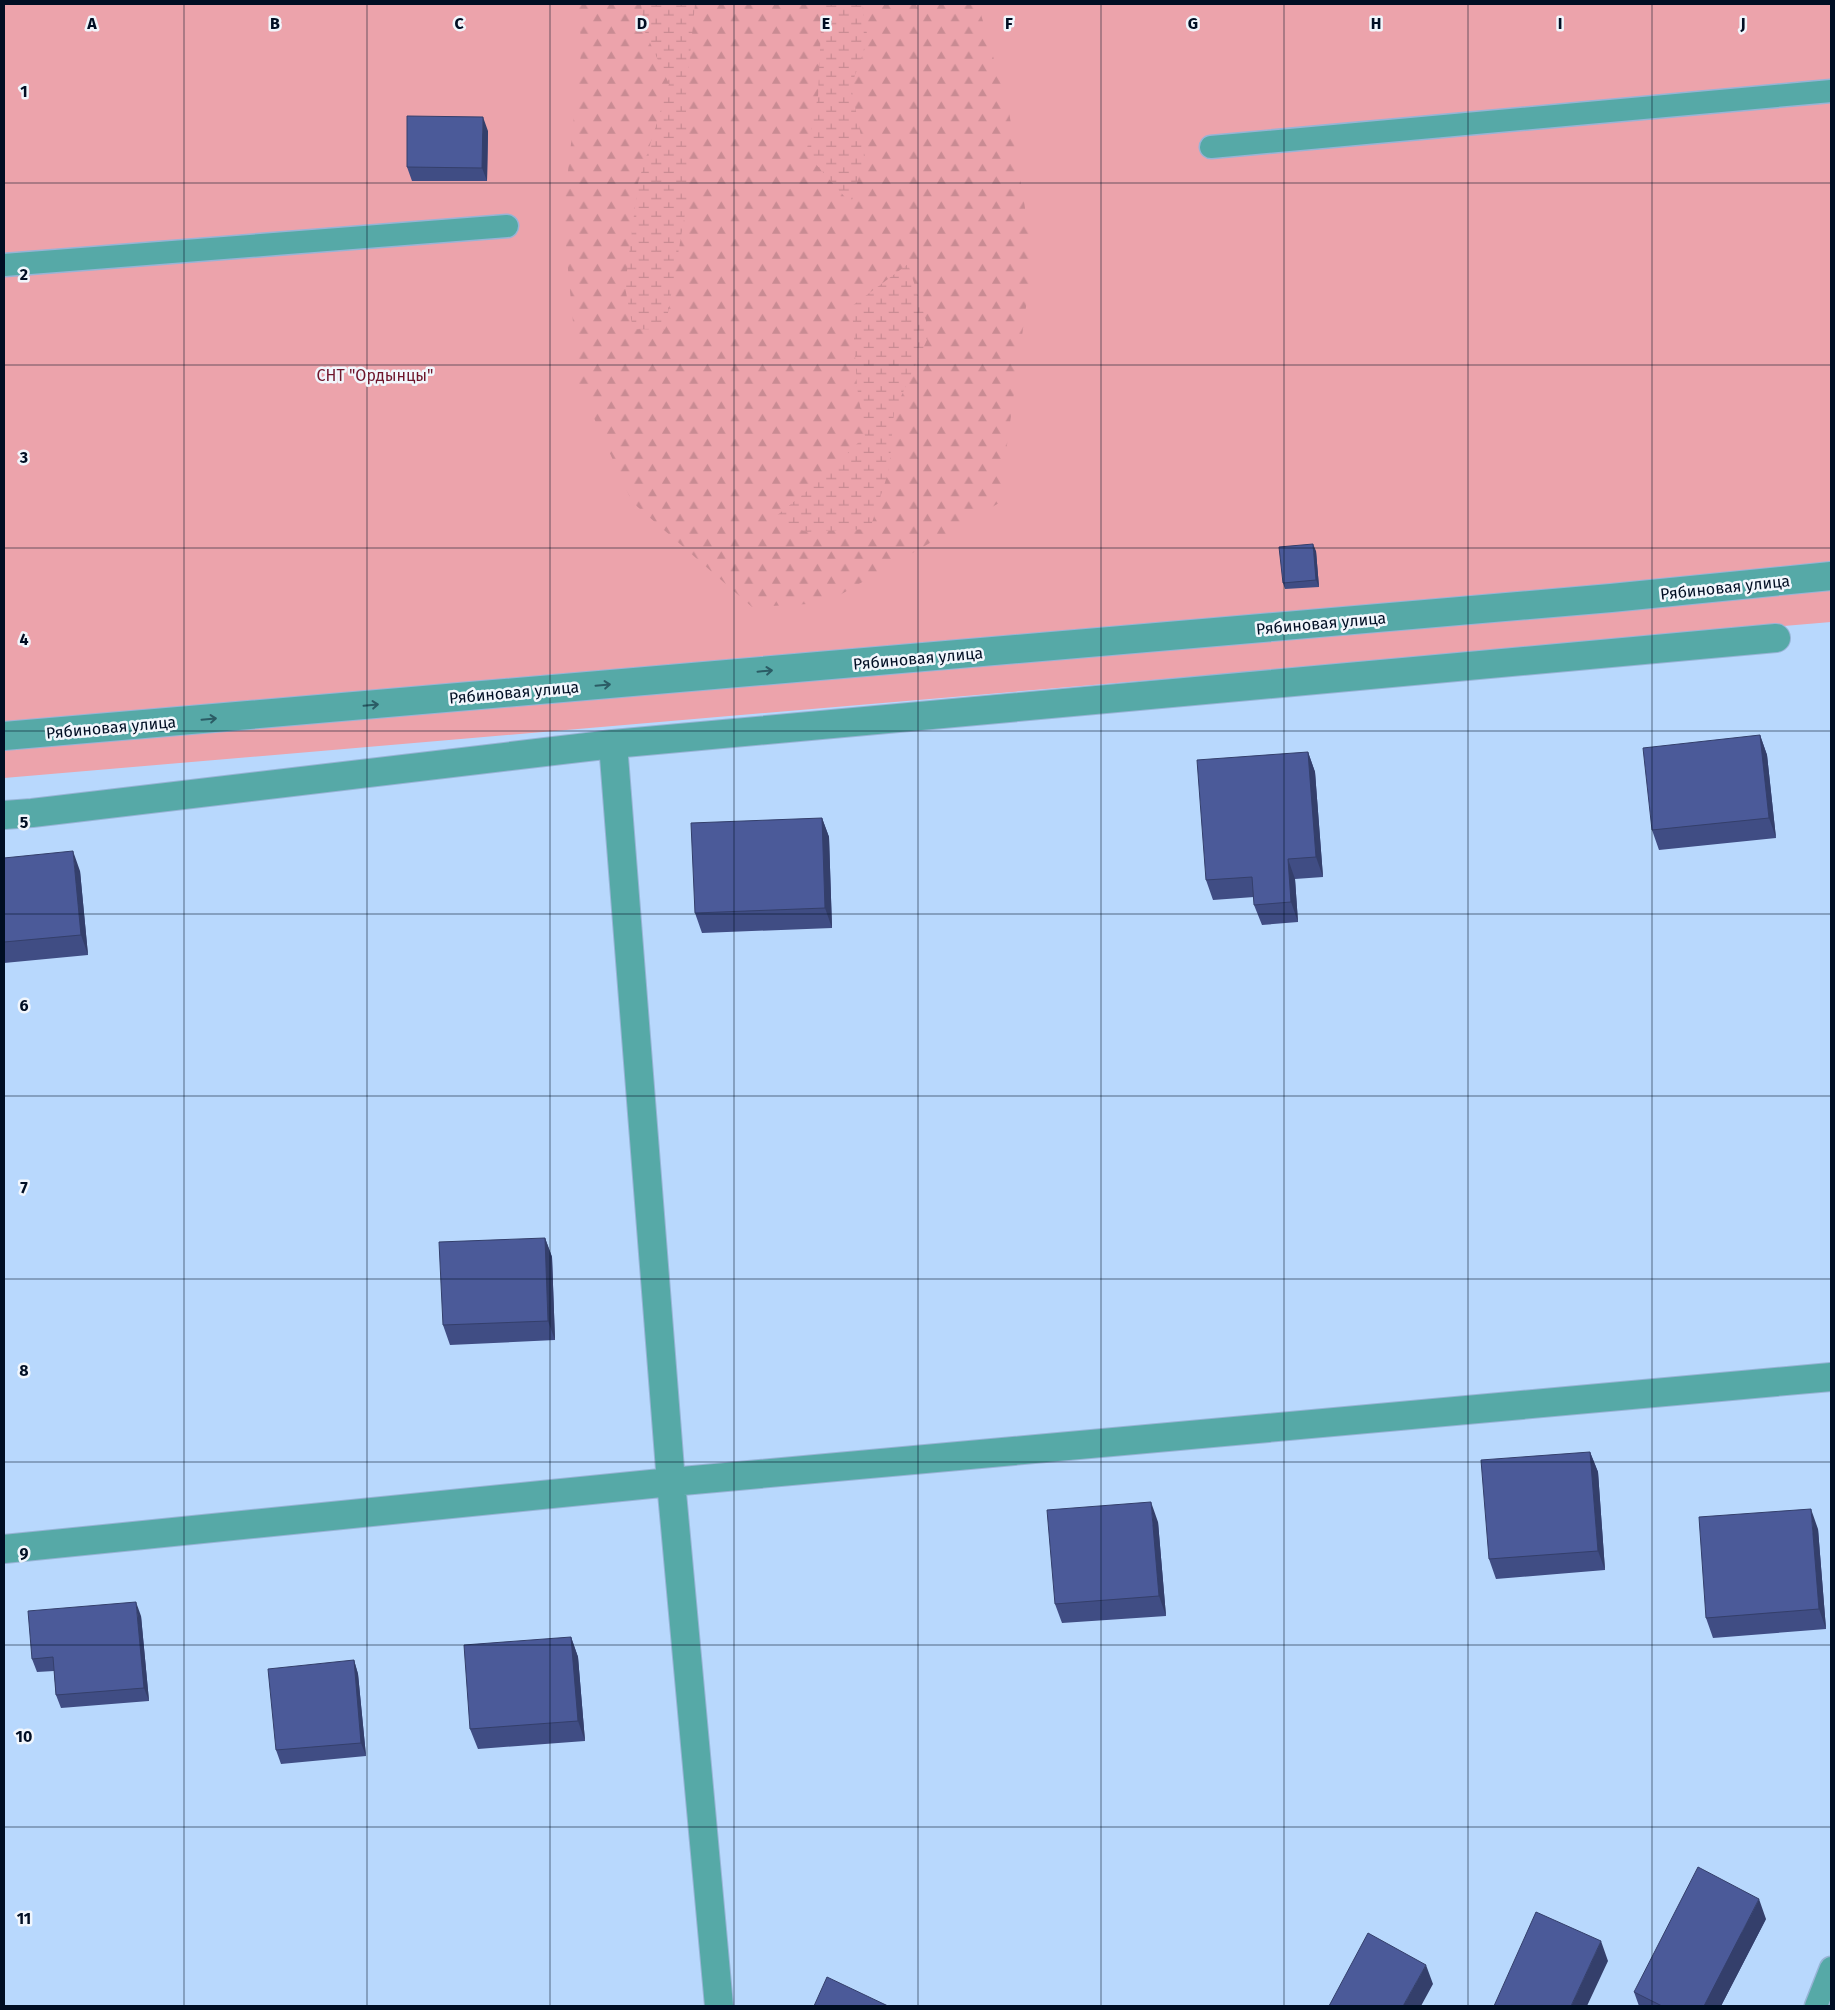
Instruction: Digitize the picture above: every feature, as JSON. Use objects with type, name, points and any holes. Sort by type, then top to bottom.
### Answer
[{"type":"street","name":"Рябиновая улица","points":[[4,736],[1602,599],[1831,576]]},
{"type":"street","points":[[4,815],[614,744],[1776,638]]},
{"type":"street","points":[[614,744],[671,1482],[719,2006]]},
{"type":"street","points":[[4,1548],[671,1482],[1831,1377]]},
{"type":"lane","points":[[1211,147],[1831,91]]},
{"type":"lane","points":[[4,265],[507,226]]},
{"type":"lane","points":[[1816,2006],[1831,1968]]},
{"type":"green space","name":"СНТ \"Ордынцы\"","points":[[4,4],[1831,4],[1831,622],[4,778]]},
{"type":"green space","points":[[575,4],[978,4],[1009,112],[1033,256],[999,503],[826,603],[752,607],[632,502],[579,385],[563,217],[582,43]]},
{"type":"green space","points":[[641,4],[695,4],[686,97],[688,196],[665,330],[633,329],[625,287],[638,183],[669,84],[645,32]]},
{"type":"green space","points":[[822,4],[862,4],[868,40],[851,86],[865,156],[851,204],[806,153],[818,96]]},
{"type":"green space","points":[[908,264],[930,333],[894,412],[889,470],[870,529],[805,532],[775,517],[818,482],[865,436],[857,387],[852,306]]},
{"type":"building","points":[[407,116],[483,117],[482,168],[407,167]]},
{"type":"building","points":[[1313,544],[1316,580],[1283,583],[1279,547]]},
{"type":"building","points":[[1760,735],[1769,818],[1652,830],[1643,748]]},
{"type":"building","points":[[1308,752],[1316,857],[1288,859],[1291,902],[1254,905],[1252,877],[1206,880],[1197,760]]},
{"type":"building","points":[[822,818],[825,908],[695,913],[691,823]]},
{"type":"building","points":[[73,851],[81,935],[4,942],[4,858]]},
{"type":"building","points":[[545,1238],[548,1321],[443,1325],[439,1242]]},
{"type":"building","points":[[1590,1452],[1598,1551],[1489,1559],[1481,1460]]},
{"type":"building","points":[[1151,1502],[1159,1596],[1055,1604],[1047,1510]]},
{"type":"building","points":[[1811,1509],[1819,1609],[1706,1618],[1699,1517]]},
{"type":"building","points":[[136,1602],[144,1688],[56,1695],[53,1657],[32,1659],[28,1611]]},
{"type":"building","points":[[571,1637],[578,1721],[470,1729],[464,1645]]},
{"type":"building","points":[[354,1660],[361,1743],[276,1750],[268,1669]]},
{"type":"building","points":[[1698,1867],[1759,1899],[1704,2006],[1662,2006],[1634,1992]]},
{"type":"building","points":[[1536,1912],[1601,1941],[1571,2006],[1494,2006]]},
{"type":"building","points":[[1368,1933],[1426,1965],[1403,2006],[1329,2006]]},
{"type":"building","points":[[827,1977],[888,2006],[814,2006]]}]
